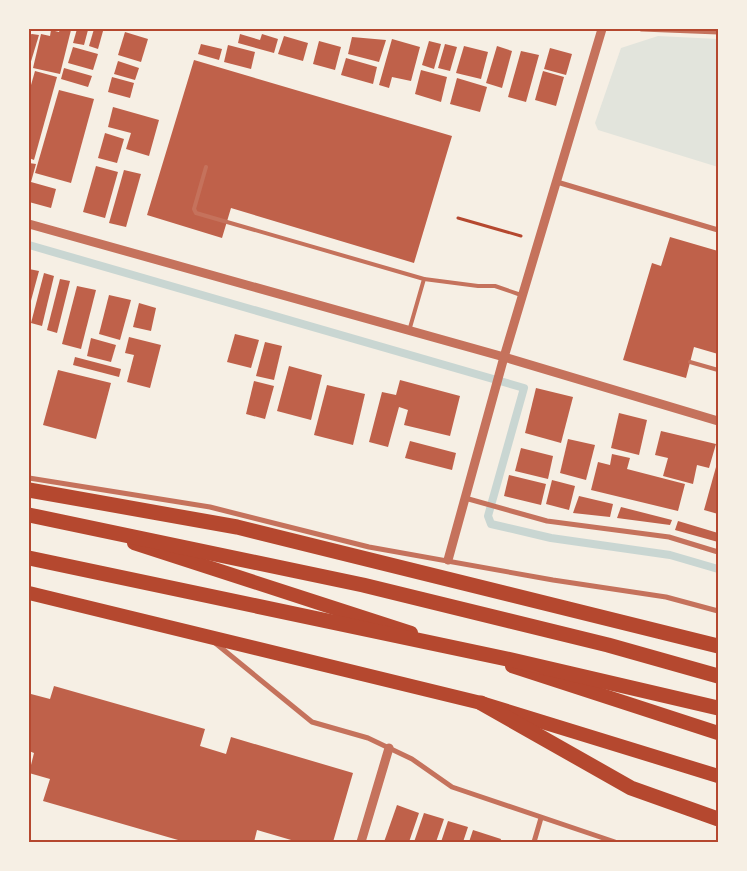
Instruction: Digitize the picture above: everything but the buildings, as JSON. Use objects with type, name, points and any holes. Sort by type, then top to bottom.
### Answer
[{"type":"highway","points":[[29,490],[236,527],[718,646]]},
{"type":"highway","points":[[29,508],[718,733]]},
{"type":"highway","points":[[29,515],[363,585],[608,645],[718,676]]},
{"type":"highway","points":[[29,558],[512,660],[718,708]]},
{"type":"highway","points":[[29,592],[482,703],[718,778]]},
{"type":"highway","points":[[610,698],[718,725]]},
{"type":"highway","points":[[482,703],[631,788],[718,819]]},
{"type":"street","points":[[448,560],[504,357],[602,29]]},
{"type":"street","points":[[642,29],[718,32]]},
{"type":"street","points":[[556,182],[718,230]]},
{"type":"street","points":[[29,224],[504,357],[718,421]]},
{"type":"street","points":[[29,478],[210,507],[369,546],[553,580],[666,597],[718,611]]},
{"type":"street","points":[[465,498],[547,521],[669,537],[718,552]]},
{"type":"street","points":[[207,637],[312,722],[368,738],[412,759],[452,787],[615,842]]},
{"type":"street","points":[[360,842],[389,748]]},
{"type":"street","points":[[534,842],[541,818]]},
{"type":"lane","points":[[206,168],[194,209],[196,213],[424,279],[478,286],[496,286],[523,295]]},
{"type":"lane","points":[[409,331],[424,279]]},
{"type":"lane","points":[[690,362],[718,370]]},
{"type":"path","points":[[458,218],[521,236]]},
{"type":"shaded area","points":[[658,36],[718,39],[718,167],[598,130],[595,123],[621,48]]},
{"type":"waterway","points":[[29,245],[524,388],[488,516],[491,524],[551,538],[670,555],[718,569]]}]
